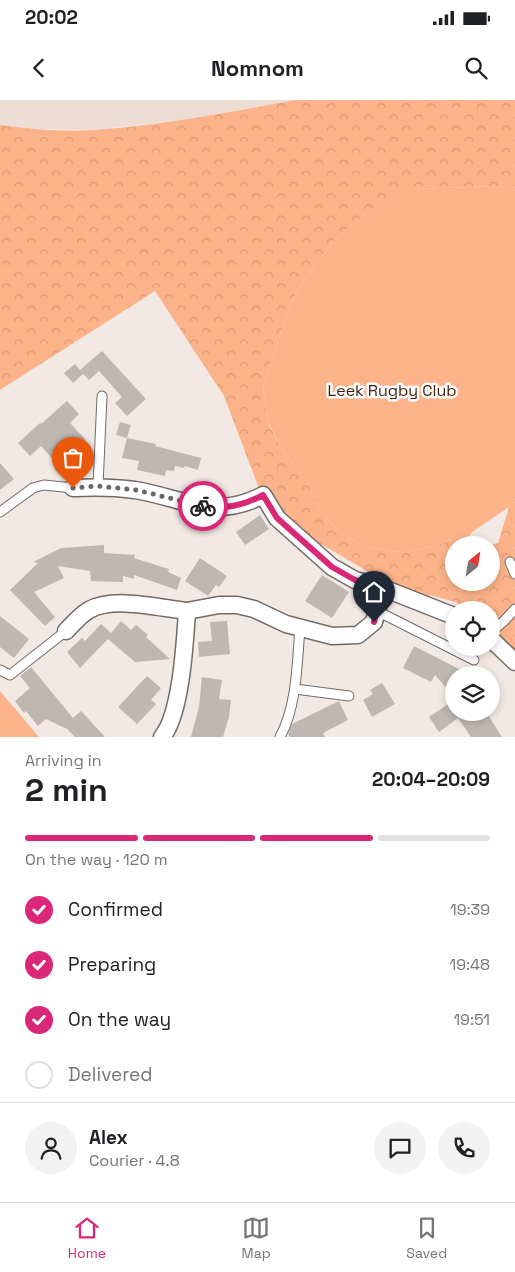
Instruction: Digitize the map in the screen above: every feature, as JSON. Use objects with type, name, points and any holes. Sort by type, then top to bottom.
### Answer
[{"type":"street","points":[[73,488],[98,486],[136,490],[197,506],[215,508],[249,503],[263,495],[277,518],[332,567],[355,580],[383,588],[445,612]]},
{"type":"street","points":[[66,631],[90,610],[112,603],[187,612],[220,604],[254,609],[269,617],[300,628],[332,636],[358,635],[374,622],[383,588]]},
{"type":"street","points":[[162,737],[170,722],[184,660],[187,612]]},
{"type":"street","points":[[500,648],[515,662]]},
{"type":"lane","points":[[98,486],[102,396]]},
{"type":"lane","points":[[0,512],[33,488],[44,485],[73,488]]},
{"type":"lane","points":[[510,562],[515,574]]},
{"type":"lane","points":[[500,624],[515,609]]},
{"type":"lane","points":[[377,611],[474,660]]},
{"type":"lane","points":[[280,737],[284,729],[294,689],[300,628]]},
{"type":"lane","points":[[0,670],[10,675],[66,631]]},
{"type":"lane","points":[[294,689],[349,696]]},
{"type":"shaded area","points":[[0,100],[296,100],[198,118],[91,130],[29,129],[0,125]]},
{"type":"green space","points":[[296,100],[515,100],[515,191],[497,186],[414,189],[368,212],[337,238],[314,266],[296,293],[285,319],[263,388],[269,425],[284,453],[308,483],[318,506],[330,522],[346,537],[368,547],[406,553],[445,542],[445,591],[500,591],[500,536],[509,507],[515,499],[515,650],[500,634],[500,601],[451,601],[430,595],[423,604],[277,518],[260,491],[224,396],[155,291],[0,390],[0,125],[81,131],[194,118]]},
{"type":"green space","name":"Leek Rugby Club","points":[[498,186],[515,191],[515,499],[509,507],[472,532],[461,536],[445,536],[445,542],[406,553],[368,547],[346,537],[330,522],[318,506],[308,483],[284,453],[269,424],[263,388],[285,319],[296,293],[314,266],[337,238],[368,212],[413,189]]},
{"type":"green space","points":[[472,532],[469,536],[461,536]]},
{"type":"green space","points":[[0,691],[39,737],[0,737]]},
{"type":"building","points":[[102,351],[146,399],[127,416],[115,403],[122,397],[99,371],[89,380],[83,374],[73,383],[64,373],[75,364],[80,370]]},
{"type":"building","points":[[67,401],[79,414],[70,423],[85,439],[57,464],[41,446],[30,456],[18,443]]},
{"type":"building","points":[[120,422],[131,425],[127,438],[116,435]]},
{"type":"building","points":[[127,438],[156,444],[155,446],[201,458],[198,470],[185,466],[184,468],[175,466],[174,471],[166,470],[165,476],[137,470],[139,461],[122,458]]},
{"type":"building","points":[[0,463],[14,479],[0,490]]},
{"type":"building","points":[[260,515],[269,529],[245,545],[236,532]]},
{"type":"building","points":[[104,545],[104,553],[135,555],[134,558],[169,569],[168,572],[181,578],[177,590],[134,575],[134,579],[123,576],[123,582],[91,581],[90,571],[58,566],[64,578],[34,592],[55,617],[45,626],[10,590],[38,563],[33,562],[61,548]]},
{"type":"building","points":[[200,558],[227,576],[219,587],[216,585],[208,596],[185,581]]},
{"type":"building","points":[[322,575],[349,592],[332,618],[305,601]]},
{"type":"building","points":[[0,616],[29,639],[14,658],[0,647]]},
{"type":"building","points":[[121,621],[131,630],[136,625],[170,659],[135,662],[108,639],[80,668],[67,652],[82,638],[85,641],[101,624],[111,633]]},
{"type":"building","points":[[227,621],[230,654],[199,657],[198,642],[212,641],[210,622]]},
{"type":"building","points":[[414,646],[453,666],[445,666],[445,687],[435,675],[431,682],[403,668]]},
{"type":"building","points":[[31,667],[73,718],[81,711],[105,737],[75,737],[67,729],[46,719],[38,726],[26,711],[24,713],[15,701],[30,688],[20,676]]},
{"type":"building","points":[[147,676],[161,688],[151,700],[156,704],[137,724],[118,707]]},
{"type":"building","points":[[202,677],[222,680],[219,699],[231,700],[229,717],[223,737],[191,737],[199,707]]},
{"type":"building","points":[[382,683],[395,704],[372,717],[363,700],[373,694],[370,690]]},
{"type":"building","points":[[339,701],[348,720],[323,733],[325,737],[290,737],[288,734],[292,724]]},
{"type":"building","points":[[445,706],[445,721],[454,721],[439,732],[429,717]]},
{"type":"building","points":[[460,721],[492,721],[502,737],[471,737]]},
{"type":"way so far","points":[[73,488],[98,486],[136,490],[203,506]]},
{"type":"route","points":[[203,506],[215,508],[232,507],[249,503],[263,495],[277,518],[332,567],[355,580],[383,588],[374,622]]}]
